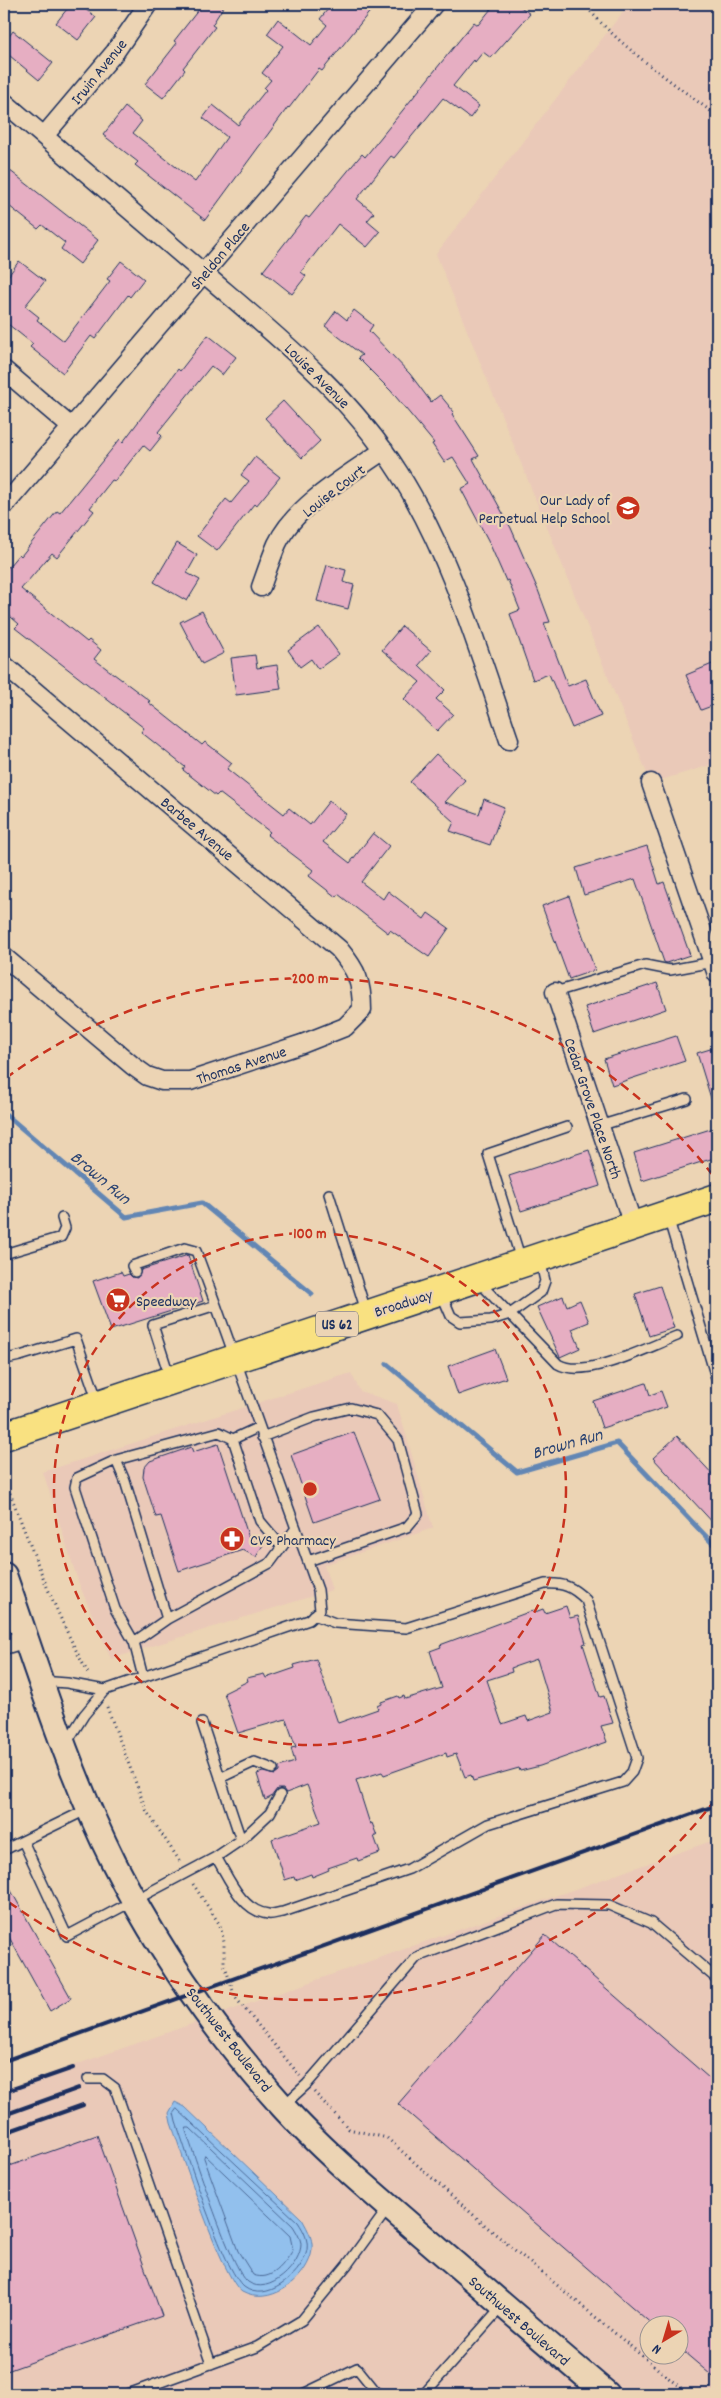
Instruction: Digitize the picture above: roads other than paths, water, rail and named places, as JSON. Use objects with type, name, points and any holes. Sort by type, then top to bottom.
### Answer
[{"type":"main road","name":"Broadway","points":[[4,1436],[98,1403],[717,1198]]},
{"type":"street","name":"Irwin Avenue","points":[[44,136],[115,52],[148,4]]},
{"type":"street","name":"Sheldon Place","points":[[4,506],[434,4]]},
{"type":"street","name":"Louise Avenue","points":[[4,102],[267,326],[345,401],[384,450],[400,475],[441,551],[508,740]]},
{"type":"street","points":[[4,370],[71,427]]},
{"type":"street","name":"Louise Court","points":[[261,588],[278,543],[288,528],[318,497],[384,450]]},
{"type":"street","name":"Barbee Avenue","points":[[4,665],[339,949],[359,976],[362,1010]]},
{"type":"street","points":[[651,783],[715,968]]},
{"type":"street","name":"Thomas Avenue","points":[[4,957],[133,1066],[147,1076],[162,1082],[199,1078],[302,1044],[345,1027],[362,1010]]},
{"type":"street","name":"Cedar Grove Place North","points":[[555,992],[633,1225]]},
{"type":"street","name":"Southwest Boulevard","points":[[4,1576],[15,1641],[41,1681],[89,1809],[116,1865],[156,1935],[194,1993],[231,2044],[283,2106],[313,2137],[389,2207],[607,2394]]},
{"type":"lane","points":[[555,992],[645,965],[670,970],[715,968]]},
{"type":"lane","points":[[599,1126],[687,1099]]},
{"type":"lane","points":[[440,1290],[451,1316],[460,1322],[491,1320],[510,1314],[541,1292],[545,1281],[530,1260],[488,1154],[567,1128]]},
{"type":"lane","points":[[329,1194],[367,1314]]},
{"type":"lane","points":[[667,1214],[717,1381]]},
{"type":"lane","points":[[4,1254],[60,1237],[65,1228],[62,1218]]},
{"type":"lane","points":[[41,1681],[101,1691],[309,1620],[320,1610],[318,1590],[308,1561],[196,1252],[185,1248],[132,1266],[135,1272]]},
{"type":"lane","points":[[475,1278],[558,1364],[566,1369],[582,1368],[612,1361],[677,1336]]},
{"type":"lane","points":[[170,1379],[152,1322],[216,1305]]},
{"type":"lane","points":[[4,1356],[11,1358],[20,1356],[76,1338],[98,1403]]},
{"type":"lane","points":[[262,1437],[314,1418],[351,1408],[378,1415],[398,1440],[418,1514],[407,1527],[308,1561]]},
{"type":"lane","points":[[232,1439],[259,1427]]},
{"type":"lane","points":[[142,1677],[134,1642],[115,1608],[75,1487],[77,1478],[116,1460],[219,1432],[232,1439],[260,1521],[282,1547]]},
{"type":"lane","points":[[116,1460],[125,1482],[167,1619]]},
{"type":"lane","points":[[134,1642],[167,1619],[270,1563],[296,1528]]},
{"type":"lane","points":[[216,1857],[241,1898],[252,1908],[268,1914],[283,1912],[409,1869],[488,1824],[623,1782],[632,1772],[636,1758],[586,1600],[574,1588],[562,1584],[545,1584],[406,1628],[335,1623],[314,1616]]},
{"type":"lane","points":[[64,1746],[101,1691]]},
{"type":"lane","points":[[202,1723],[240,1840]]},
{"type":"lane","points":[[220,1778],[254,1762],[273,1769]]},
{"type":"lane","points":[[23,1841],[67,1936],[216,1857],[240,1840],[270,1813],[280,1795]]},
{"type":"lane","points":[[4,1850],[89,1809]]},
{"type":"lane","points":[[283,2106],[307,2084],[417,1958],[556,1904],[609,1905],[651,1924],[717,1980]]},
{"type":"lane","points":[[88,2079],[103,2079],[115,2088],[211,2364]]},
{"type":"lane","points":[[128,2394],[257,2347],[302,2320],[347,2266],[389,2207]]},
{"type":"lane","points":[[424,2394],[503,2305]]},
{"type":"lane","points":[[303,2394],[357,2368],[378,2394]]},
{"type":"water","points":[[175,2102],[185,2107],[302,2219],[311,2240],[311,2255],[301,2274],[284,2289],[274,2294],[252,2296],[242,2292],[234,2282],[214,2241],[171,2123],[169,2113]]},
{"type":"waterway","name":"Brown Run","points":[[4,1113],[126,1217],[202,1203],[312,1294]]},
{"type":"waterway","name":"Brown Run","points":[[387,1364],[517,1472],[617,1443],[717,1548]]},
{"type":"railway","points":[[4,2061],[717,1805]]},
{"type":"railway","points":[[4,2092],[73,2068]]},
{"type":"railway","points":[[4,2115],[79,2088]]},
{"type":"railway","points":[[4,2133],[83,2105]]},
{"type":"place","name":"Our Lady of Perpetual Help School","points":[[628,508]]},
{"type":"place","name":"Speedway","points":[[118,1300]]},
{"type":"place","name":"CVS Pharmacy","points":[[232,1539]]}]
